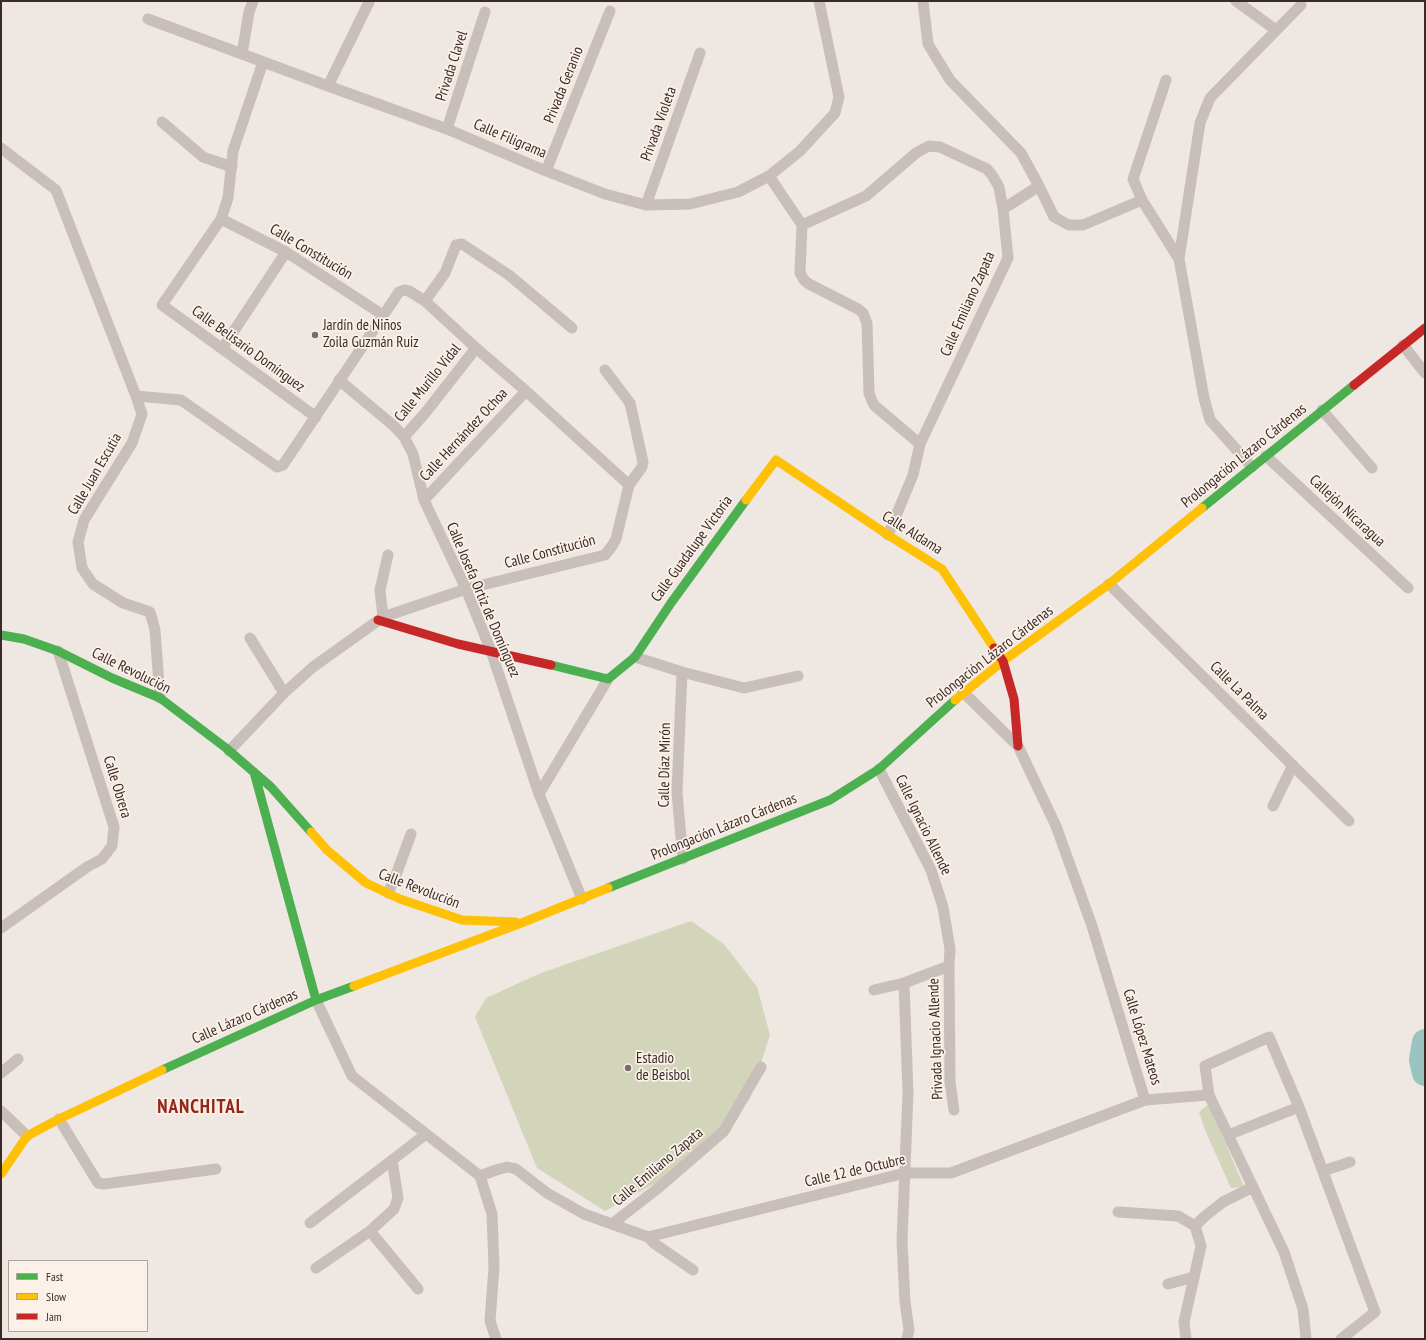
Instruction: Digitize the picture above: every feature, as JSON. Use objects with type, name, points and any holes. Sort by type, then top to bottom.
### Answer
[{"type":"main road","name":"Prolongación Lázaro Cárdenas","points":[[524,922],[830,800],[878,770],[963,692],[1109,584],[1425,328]]},
{"type":"main road","name":"Calle Aldama","points":[[776,460],[888,535],[942,569],[1003,661]]},
{"type":"main road","name":"Calle Guadalupe Victoria","points":[[608,680],[635,656],[670,603],[776,460]]},
{"type":"main road","points":[[380,619],[452,642],[491,650],[608,680]]},
{"type":"main road","name":"Calle Revolución","points":[[1,635],[24,639],[58,652],[112,678],[160,698],[229,751],[271,787],[327,850],[366,883],[400,899],[462,920],[524,922]]},
{"type":"main road","name":"Calle López Mateos","points":[[1003,661],[1014,699],[1018,746]]},
{"type":"main road","points":[[254,772],[316,1000]]},
{"type":"main road","name":"Calle Lázaro Cárdenas","points":[[1,1174],[27,1136],[134,1082],[316,1000],[524,922]]},
{"type":"street","points":[[242,54],[249,12],[253,1]]},
{"type":"street","name":"Calle Filigrama","points":[[148,19],[447,129],[605,194],[646,205],[690,204],[738,192],[769,176],[800,151],[835,113],[839,97],[819,1]]},
{"type":"street","points":[[923,1],[928,44],[950,80],[1021,152],[1054,217],[1069,225],[1083,226],[1142,200]]},
{"type":"street","points":[[1236,1],[1276,30]]},
{"type":"street","points":[[328,86],[369,2]]},
{"type":"street","points":[[1252,467],[1210,420],[1204,398],[1179,259],[1200,123],[1210,98],[1301,5]]},
{"type":"street","name":"Privada Geranio","points":[[546,171],[610,10]]},
{"type":"street","name":"Privada Clavel","points":[[447,129],[485,12]]},
{"type":"street","name":"Privada Violeta","points":[[646,205],[700,53]]},
{"type":"street","points":[[221,219],[228,198],[233,151],[263,62]]},
{"type":"street","points":[[1166,80],[1133,179],[1142,200],[1179,259]]},
{"type":"street","points":[[162,122],[203,157],[232,167]]},
{"type":"street","name":"Calle Emiliano Zapata","points":[[802,225],[866,196],[916,153],[929,146],[940,147],[987,169],[999,187],[1003,209],[1008,258],[920,444],[913,475],[888,535]]},
{"type":"street","name":"Calle Juan Escutia","points":[[1,148],[56,190],[142,414],[132,443],[84,520],[78,542],[82,568],[92,584],[123,603],[150,612],[155,630],[160,698]]},
{"type":"street","points":[[769,176],[802,225],[800,273],[804,280],[809,284],[858,308],[863,313],[867,323],[869,393],[872,401],[875,406],[920,444]]},
{"type":"street","points":[[1003,209],[1039,186]]},
{"type":"street","name":"Calle Constitución","points":[[221,219],[286,252],[383,315]]},
{"type":"street","name":"Calle Belisario Domínguez","points":[[221,219],[162,304],[316,417]]},
{"type":"street","points":[[425,301],[445,273],[456,245],[462,244],[510,275],[572,328]]},
{"type":"street","points":[[222,349],[286,252]]},
{"type":"street","points":[[136,396],[181,400],[277,467],[283,465],[383,315],[400,292],[404,290],[409,291],[425,301],[629,485],[642,467],[642,458],[630,403],[605,370]]},
{"type":"street","points":[[1403,345],[1425,373]]},
{"type":"street","name":"Calle Murillo Vidal","points":[[404,437],[426,412],[476,348]]},
{"type":"street","name":"Calle Josefa Ortiz de Domínguez","points":[[339,380],[394,426],[404,437],[413,454],[424,500],[466,589],[491,650],[539,794],[582,899]]},
{"type":"street","name":"Calle Hernández Ochoa","points":[[424,500],[526,391]]},
{"type":"street","points":[[1322,410],[1372,468]]},
{"type":"street","name":"Callejón Nicaragua","points":[[1266,456],[1408,588]]},
{"type":"street","name":"Calle Constitución","points":[[229,751],[284,693],[313,667],[380,619],[466,589],[604,555],[616,539],[629,485]]},
{"type":"street","points":[[380,619],[380,590],[388,555]]},
{"type":"street","name":"Calle La Palma","points":[[1109,584],[1349,821]]},
{"type":"street","points":[[250,638],[284,693]]},
{"type":"street","name":"Calle Obrera","points":[[1,928],[87,867],[102,859],[112,846],[114,827],[58,652]]},
{"type":"street","points":[[635,656],[682,672],[744,688],[798,676]]},
{"type":"street","name":"Calle Díaz Mirón","points":[[682,672],[677,793],[682,859]]},
{"type":"street","points":[[539,794],[608,680]]},
{"type":"street","name":"Calle López Mateos","points":[[963,692],[1018,746],[1056,826],[1092,926],[1145,1100],[1209,1095]]},
{"type":"street","points":[[1273,806],[1293,765]]},
{"type":"street","name":"Calle Ignacio Allende","points":[[878,770],[931,870],[943,907],[950,949],[949,966]]},
{"type":"street","points":[[388,893],[411,834]]},
{"type":"street","points":[[874,990],[904,982],[949,966]]},
{"type":"street","name":"Privada Ignacio Allende","points":[[949,966],[950,1082],[954,1110]]},
{"type":"street","points":[[904,982],[908,1093],[902,1241],[905,1302],[909,1330],[907,1339]]},
{"type":"street","points":[[316,1000],[352,1076],[480,1176],[492,1214],[494,1267],[490,1321],[496,1339]]},
{"type":"street","points":[[1306,1339],[1303,1309],[1284,1252],[1209,1095],[1205,1066],[1269,1037],[1299,1107],[1375,1312],[1341,1339]]},
{"type":"street","points":[[1,1074],[18,1058]]},
{"type":"street","name":"Calle Emiliano Zapata","points":[[480,1176],[508,1167],[516,1170],[547,1193],[584,1214],[612,1224],[657,1189],[724,1132],[761,1067]]},
{"type":"street","name":"Calle 12 de Octubre","points":[[648,1237],[905,1173],[951,1173],[1145,1100]]},
{"type":"street","points":[[1228,1135],[1299,1107]]},
{"type":"street","points":[[1,1111],[27,1136]]},
{"type":"street","points":[[59,1119],[98,1183],[104,1184],[216,1169]]},
{"type":"street","points":[[310,1223],[426,1134]]},
{"type":"street","points":[[316,1268],[370,1231],[394,1208],[398,1198],[392,1160]]},
{"type":"street","points":[[1323,1171],[1350,1162]]},
{"type":"street","points":[[1195,1226],[1223,1202],[1253,1187]]},
{"type":"street","points":[[1118,1212],[1178,1216],[1195,1226],[1200,1246],[1184,1322],[1186,1339]]},
{"type":"street","points":[[612,1224],[648,1237],[655,1244],[694,1270]]},
{"type":"street","points":[[370,1231],[418,1289]]},
{"type":"street","points":[[1168,1284],[1194,1277]]},
{"type":"green space","name":"Estadio de Beisbol","points":[[691,921],[724,944],[757,987],[770,1035],[749,1100],[687,1166],[605,1211],[537,1168],[475,1017],[486,998],[541,973]]},
{"type":"green space","points":[[1209,1104],[1244,1187],[1231,1188],[1205,1130],[1199,1112]]},
{"type":"waterway","points":[[1425,1042],[1422,1060],[1425,1073]]},
{"type":"traffic: fast","points":[[1202,508],[1354,385]]},
{"type":"traffic: fast","points":[[551,665],[608,679],[635,657],[671,603],[746,500]]},
{"type":"traffic: fast","points":[[1,635],[24,639],[58,651],[112,678],[160,698],[226,748],[271,787],[311,832]]},
{"type":"traffic: fast","points":[[608,888],[830,800],[879,769],[955,700]]},
{"type":"traffic: fast","points":[[254,772],[316,1000]]},
{"type":"traffic: fast","points":[[162,1070],[316,1000],[354,986]]},
{"type":"traffic: slow","points":[[746,500],[776,460],[888,535],[942,569],[994,648]]},
{"type":"traffic: slow","points":[[955,700],[1003,661],[1109,584],[1202,508]]},
{"type":"traffic: slow","points":[[311,832],[327,850],[366,883],[400,899],[462,920],[516,922]]},
{"type":"traffic: slow","points":[[354,986],[524,922],[608,888]]},
{"type":"traffic: slow","points":[[1,1174],[27,1136],[59,1119],[162,1070]]},
{"type":"traffic: jam","points":[[1354,385],[1425,328]]},
{"type":"traffic: jam","points":[[378,620],[458,644],[551,665]]},
{"type":"traffic: jam","points":[[994,648],[1003,661],[1014,699],[1018,746]]},
{"type":"place","name":"Jardín de Niños Zoila Guzmán Ruiz","points":[[315,335]]},
{"type":"place","name":"Estadio de Beisbol","points":[[628,1068]]},
{"type":"district","name":"NANCHITAL","points":[[201,1108]]}]
